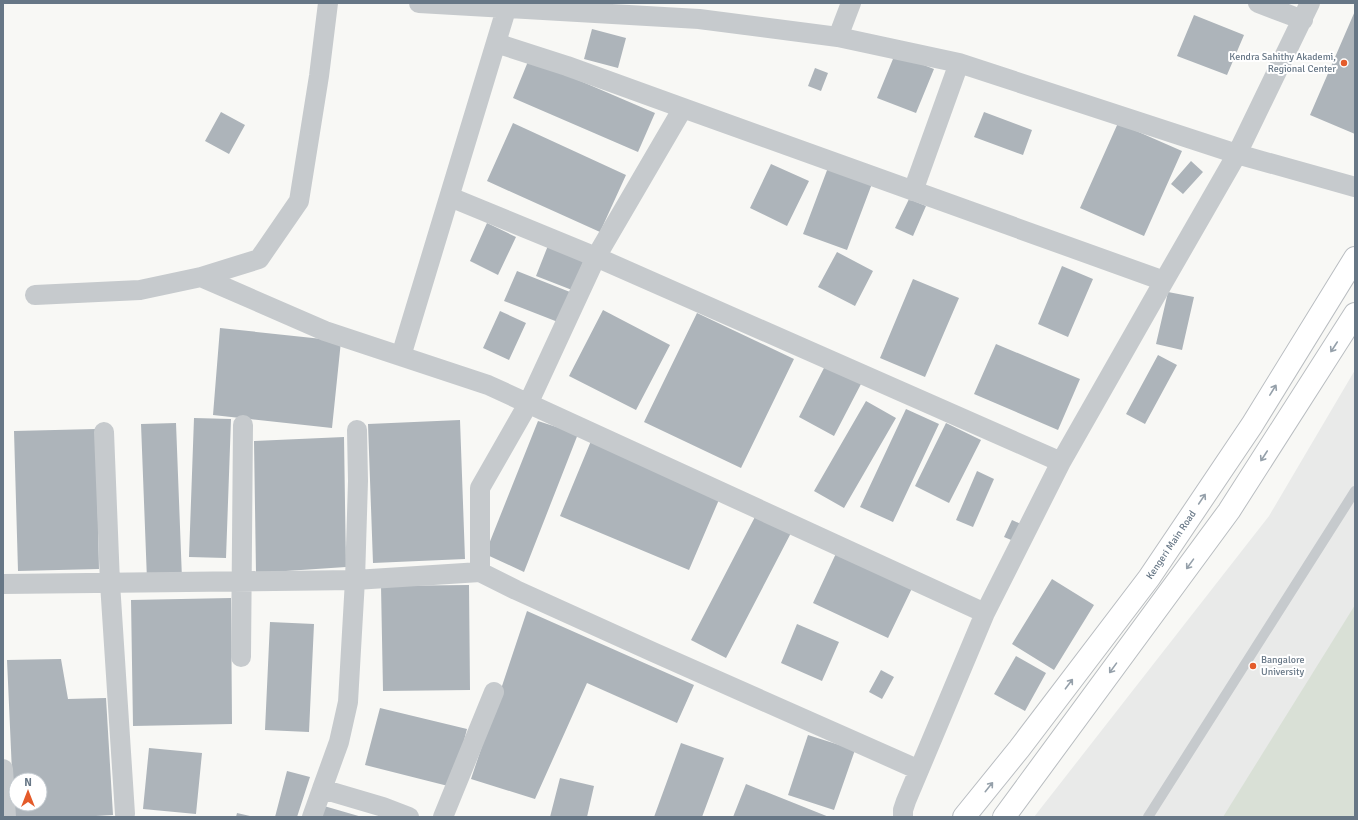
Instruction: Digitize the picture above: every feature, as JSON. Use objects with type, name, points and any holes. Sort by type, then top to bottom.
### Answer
[{"type":"main road","name":"Kengeri Main Road","points":[[964,817],[1019,749],[1149,578],[1252,425],[1355,258]]},
{"type":"main road","points":[[1004,817],[1229,511],[1355,314]]},
{"type":"street","points":[[35,295],[140,290],[201,277],[259,259],[299,201],[319,76],[328,3]]},
{"type":"street","points":[[419,3],[507,6],[698,19],[838,37],[959,63],[1237,154],[1355,187]]},
{"type":"street","points":[[838,37],[851,3]]},
{"type":"street","points":[[903,817],[903,810],[919,770],[985,613],[1061,462],[1237,154],[1307,11],[1258,3]]},
{"type":"street","points":[[402,356],[507,6]]},
{"type":"street","points":[[496,43],[567,66],[1164,281]]},
{"type":"street","points":[[913,191],[959,63]]},
{"type":"street","points":[[480,572],[480,488],[528,404],[596,257],[683,108]]},
{"type":"street","points":[[450,197],[596,257],[1061,462]]},
{"type":"street","points":[[201,277],[325,331],[488,385],[985,613]]},
{"type":"street","points":[[240,657],[243,425]]},
{"type":"street","points":[[312,817],[339,742],[348,702],[355,580],[358,481],[357,430]]},
{"type":"street","points":[[104,432],[110,583],[125,814]]},
{"type":"street","points":[[3,584],[355,580],[480,572],[646,649],[919,770]]},
{"type":"street","points":[[443,817],[494,692]]},
{"type":"street","points":[[3,769],[6,817]]},
{"type":"street","points":[[322,789],[383,807],[409,817]]},
{"type":"lane","points":[[1148,817],[1355,491]]},
{"type":"shaded area","name":"Bangalore University","points":[[1355,370],[1355,817],[1034,817],[1269,516]]},
{"type":"shaded area","points":[[1355,605],[1355,817],[1223,817]]},
{"type":"building","name":"Kendra Sahithy Akademi, Regional Center","points":[[1355,11],[1355,134],[1310,115]]},
{"type":"building","points":[[1194,15],[1244,35],[1227,75],[1177,56]]},
{"type":"building","points":[[592,29],[626,38],[618,68],[584,59]]},
{"type":"building","points":[[895,54],[934,69],[916,113],[877,98]]},
{"type":"building","points":[[529,59],[655,113],[638,152],[513,98]]},
{"type":"building","points":[[815,68],[828,73],[821,91],[808,86]]},
{"type":"building","points":[[221,112],[245,125],[229,154],[205,141]]},
{"type":"building","points":[[984,112],[1032,130],[1023,155],[974,137]]},
{"type":"building","points":[[513,123],[626,175],[600,232],[487,181]]},
{"type":"building","points":[[1118,123],[1182,151],[1144,236],[1080,208]]},
{"type":"building","points":[[1191,161],[1203,172],[1183,194],[1171,184]]},
{"type":"building","points":[[771,164],[809,181],[787,226],[750,208]]},
{"type":"building","points":[[829,165],[873,181],[847,250],[803,234]]},
{"type":"building","points":[[909,199],[926,206],[913,236],[895,228]]},
{"type":"building","points":[[487,223],[516,237],[498,275],[470,261]]},
{"type":"building","points":[[549,243],[585,257],[572,290],[536,276]]},
{"type":"building","points":[[837,252],[873,271],[855,306],[818,287]]},
{"type":"building","points":[[1062,266],[1093,279],[1068,337],[1038,324]]},
{"type":"building","points":[[517,271],[575,294],[563,324],[504,301]]},
{"type":"building","points":[[913,279],[959,298],[925,377],[880,358]]},
{"type":"building","points":[[1168,292],[1194,297],[1182,350],[1156,344]]},
{"type":"building","points":[[603,310],[670,345],[636,410],[569,376]]},
{"type":"building","points":[[500,311],[526,323],[509,360],[483,348]]},
{"type":"building","points":[[697,313],[794,359],[741,468],[644,422]]},
{"type":"building","points":[[220,328],[341,341],[332,428],[213,415]]},
{"type":"building","points":[[996,344],[1080,379],[1058,430],[974,394]]},
{"type":"building","points":[[1158,355],[1177,365],[1145,424],[1126,414]]},
{"type":"building","points":[[825,366],[861,384],[834,436],[799,417]]},
{"type":"building","points":[[866,401],[896,418],[844,508],[814,491]]},
{"type":"building","points":[[906,409],[939,424],[893,522],[860,507]]},
{"type":"building","points":[[194,418],[231,419],[226,558],[189,557]]},
{"type":"building","points":[[460,420],[465,559],[373,563],[368,424]]},
{"type":"building","points":[[538,421],[578,434],[524,572],[485,554]]},
{"type":"building","points":[[176,423],[182,579],[147,580],[141,424]]},
{"type":"building","points":[[946,423],[981,440],[949,503],[915,486]]},
{"type":"building","points":[[96,429],[99,569],[18,571],[14,431]]},
{"type":"building","points":[[344,437],[346,567],[256,573],[254,441]]},
{"type":"building","points":[[591,441],[721,495],[689,570],[560,516]]},
{"type":"building","points":[[977,471],[994,479],[973,527],[956,520]]},
{"type":"building","points":[[757,513],[792,531],[726,658],[691,640]]},
{"type":"building","points":[[1012,520],[1023,525],[1016,542],[1004,537]]},
{"type":"building","points":[[839,547],[915,582],[888,638],[813,603]]},
{"type":"building","points":[[1052,579],[1094,605],[1054,670],[1012,644]]},
{"type":"building","points":[[469,585],[470,690],[383,691],[381,586]]},
{"type":"building","points":[[231,598],[232,724],[133,726],[131,600]]},
{"type":"building","points":[[527,611],[694,685],[677,723],[587,683],[535,799],[471,779]]},
{"type":"building","points":[[270,622],[314,624],[309,732],[265,730]]},
{"type":"building","points":[[797,624],[839,642],[822,681],[781,663]]},
{"type":"building","points":[[1016,656],[1046,673],[1025,711],[994,694]]},
{"type":"building","points":[[61,659],[68,699],[106,698],[113,815],[79,817],[14,817],[14,812],[48,812],[48,772],[12,772],[7,660]]},
{"type":"building","points":[[881,670],[894,677],[882,699],[869,692]]},
{"type":"building","points":[[380,708],[467,729],[452,787],[365,765]]},
{"type":"building","points":[[808,735],[855,750],[834,810],[788,795]]},
{"type":"building","points":[[681,743],[724,758],[702,817],[654,817]]},
{"type":"building","points":[[149,748],[202,753],[196,814],[143,809]]},
{"type":"building","points":[[287,771],[310,777],[297,817],[275,817]]},
{"type":"building","points":[[560,778],[594,786],[587,817],[550,817]]},
{"type":"building","points":[[746,784],[829,817],[733,817]]},
{"type":"building","points":[[324,806],[362,817],[321,817]]},
{"type":"building","points":[[237,813],[250,816],[250,817],[236,817]]},
{"type":"place","name":"Kendra Sahithy Akademi, Regional Center","points":[[1344,63]]},
{"type":"place","name":"Bangalore University","points":[[1253,666]]}]
